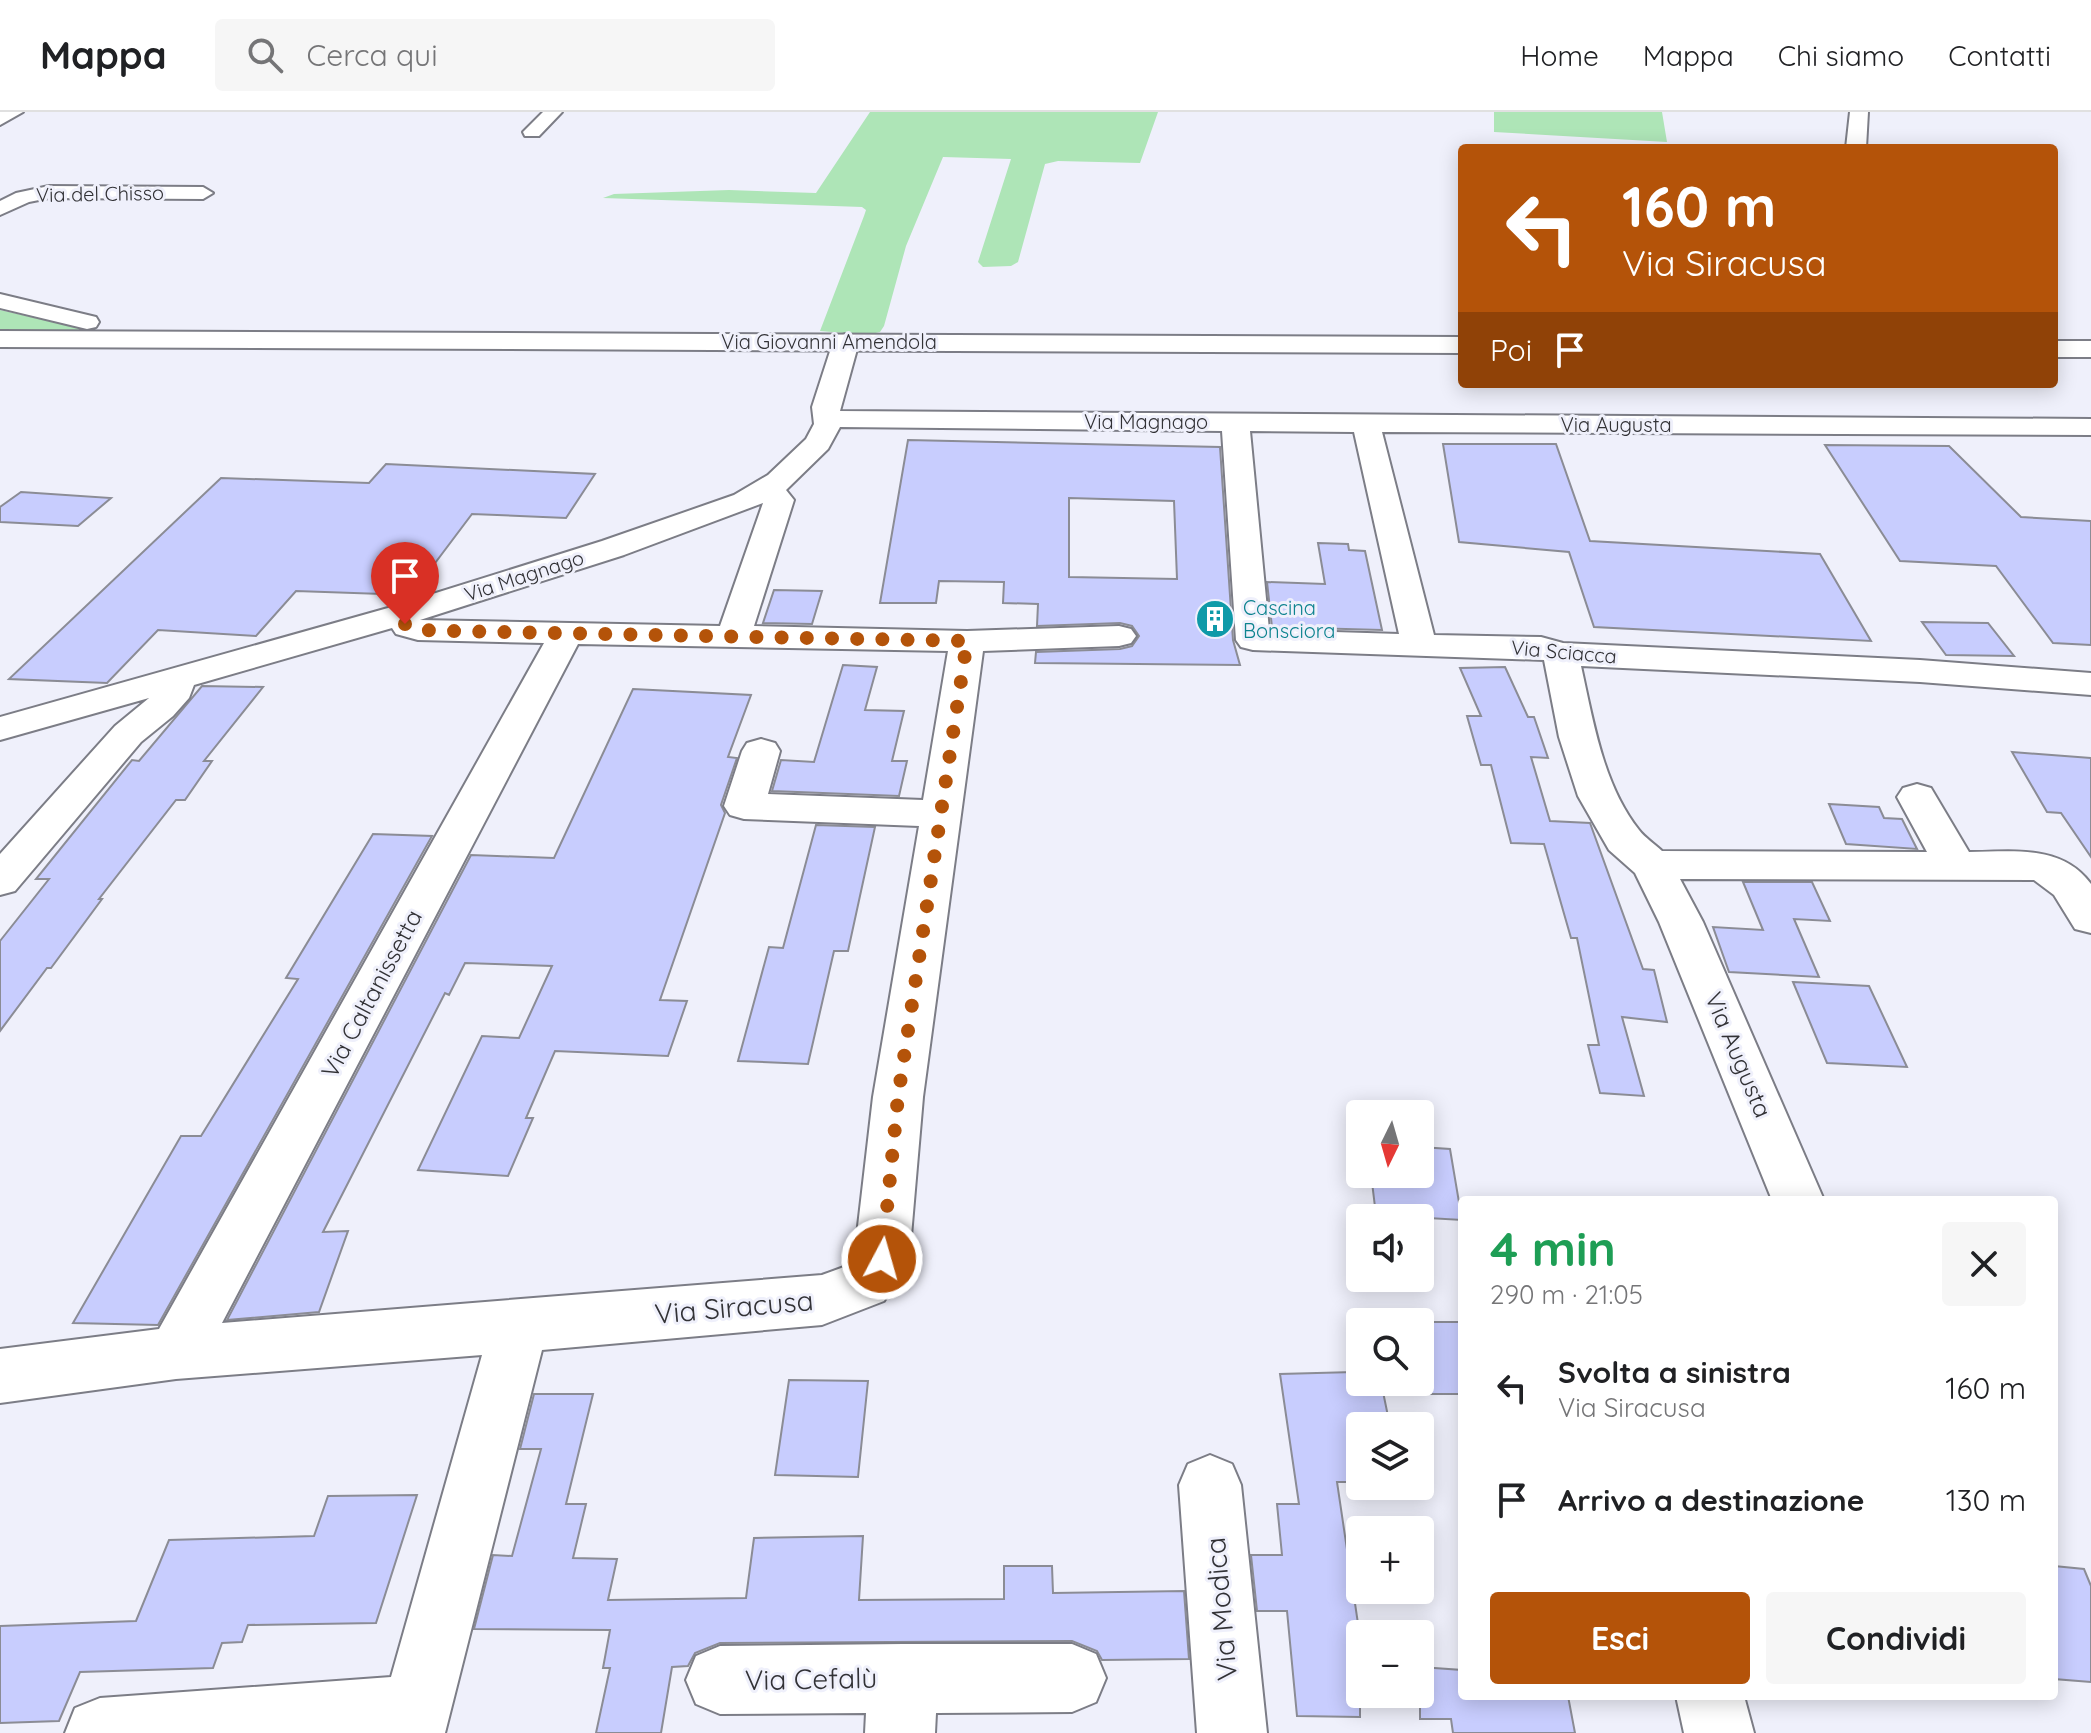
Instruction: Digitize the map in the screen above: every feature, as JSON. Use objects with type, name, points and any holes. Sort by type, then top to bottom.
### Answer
[{"type":"street","points":[[0,120],[14,112]]},
{"type":"street","points":[[532,132],[553,112]]},
{"type":"street","points":[[1856,144],[1859,112]]},
{"type":"street","name":"Via del Chisso","points":[[0,209],[23,197],[49,192],[203,193]]},
{"type":"street","name":"Via Giovanni Amendola","points":[[0,301],[131,331],[196,338]]},
{"type":"street","name":"Via Giovanni Amendola","points":[[0,339],[1458,345]]},
{"type":"street","name":"Via Magnago","points":[[0,729],[400,615],[613,548],[745,501],[768,489],[814,448],[829,419],[826,407],[846,342]]},
{"type":"street","points":[[2058,349],[2091,349]]},
{"type":"street","name":"Via Magnago","points":[[829,419],[1366,424]]},
{"type":"street","name":"Via Sciacca","points":[[1235,423],[1253,640],[1541,648],[1561,654],[1950,673],[2091,684]]},
{"type":"street","points":[[1366,424],[1419,644]]},
{"type":"street","name":"Via Augusta","points":[[1366,424],[2091,427]]},
{"type":"street","points":[[733,637],[779,500],[768,489]]},
{"type":"street","points":[[400,615],[408,627],[418,630],[967,641],[1119,636]]},
{"type":"street","name":"Via Caltanissetta","points":[[176,1353],[566,634]]},
{"type":"street","name":"Via Siracusa","points":[[519,1326],[822,1300],[847,1293],[864,1284],[874,1274],[882,1259],[898,1097],[967,641]]},
{"type":"street","name":"Via Augusta","points":[[1561,654],[1578,737],[1598,796],[1624,840],[1652,865],[1697,958],[1796,1196]]},
{"type":"street","points":[[0,881],[128,734],[173,694],[177,686],[175,679]]},
{"type":"street","points":[[120,695],[131,717],[128,734]]},
{"type":"street","points":[[761,751],[744,806],[941,814]]},
{"type":"street","points":[[1917,797],[1956,865]]},
{"type":"street","points":[[1652,865],[1956,865],[2052,869],[2063,875],[2091,918]]},
{"type":"street","points":[[0,1376],[176,1353],[519,1326],[413,1721],[100,1733]]},
{"type":"street","name":"Via Modica","points":[[1210,1485],[1232,1733]]},
{"type":"street","name":"Via Cefalù","points":[[720,1680],[902,1706],[1072,1678]]},
{"type":"street","points":[[1711,1700],[1719,1733]]},
{"type":"green space","points":[[870,112],[1158,112],[1140,163],[1058,161],[1045,164],[1018,262],[1011,266],[983,267],[978,262],[1011,159],[943,157],[906,246],[884,326],[880,332],[867,335],[820,331],[864,216],[866,210],[862,207],[603,198],[614,194],[729,190],[816,193]]},
{"type":"green space","points":[[1494,112],[1662,112],[1667,142],[1494,132]]},
{"type":"green space","points":[[0,310],[98,332],[0,335]]},
{"type":"building","points":[[908,440],[1220,447],[1233,640],[1240,665],[1035,663],[1036,652],[1120,649],[1132,646],[1139,636],[1132,626],[1120,623],[1037,626],[1038,604],[1003,603],[1004,582],[939,581],[936,603],[880,603]],"holes":[[[1069,498],[1174,501],[1177,579],[1069,577]]]},
{"type":"building","points":[[1443,444],[1556,444],[1590,541],[1820,554],[1871,641],[1594,627],[1569,552],[1459,542]]},
{"type":"building","points":[[1825,445],[1949,446],[2021,517],[2091,521],[2091,645],[2053,643],[1996,566],[1900,561]]},
{"type":"building","points":[[386,464],[595,474],[566,518],[472,514],[411,595],[296,591],[256,636],[158,630],[107,683],[9,679],[221,478],[369,483]]},
{"type":"building","points":[[21,492],[111,498],[78,526],[0,522],[0,507]]},
{"type":"building","points":[[1318,543],[1348,544],[1349,550],[1365,551],[1382,630],[1272,627],[1267,582],[1325,584]]},
{"type":"building","points":[[774,590],[822,591],[812,624],[763,623]]},
{"type":"building","points":[[1922,622],[1988,623],[2014,656],[1946,655]]},
{"type":"building","points":[[843,665],[877,667],[865,710],[904,711],[892,761],[907,761],[899,796],[772,791],[781,760],[814,762]]},
{"type":"building","points":[[1505,667],[1528,717],[1534,717],[1548,758],[1531,757],[1550,821],[1590,823],[1643,969],[1654,970],[1667,1022],[1622,1017],[1644,1096],[1600,1093],[1588,1045],[1599,1045],[1577,938],[1571,938],[1544,844],[1511,843],[1491,765],[1481,765],[1467,716],[1481,716],[1460,668]]},
{"type":"building","points":[[202,686],[263,687],[204,761],[212,761],[185,800],[176,800],[0,1031],[0,941],[49,879],[36,879],[132,760],[139,761]]},
{"type":"building","points":[[633,689],[751,695],[728,757],[737,758],[721,805],[725,813],[660,1000],[687,1001],[668,1056],[555,1051],[526,1118],[533,1118],[508,1176],[418,1170],[482,1036],[519,1038],[552,966],[465,963],[449,995],[445,993],[323,1232],[348,1231],[319,1312],[227,1320],[471,855],[554,858]]},
{"type":"building","points":[[2012,752],[2091,758],[2091,857],[2061,813],[2047,812]]},
{"type":"building","points":[[1829,804],[1879,807],[1884,818],[1902,819],[1917,849],[1846,844]]},
{"type":"building","points":[[816,825],[875,827],[848,951],[834,951],[808,1064],[738,1061],[769,947],[783,948]]},
{"type":"building","points":[[373,834],[432,836],[158,1325],[73,1323],[181,1136],[201,1136],[298,979],[286,978]]},
{"type":"building","points":[[1743,882],[1812,882],[1830,921],[1794,919],[1819,977],[1729,972],[1713,927],[1763,930]]},
{"type":"building","points":[[1793,982],[1869,986],[1907,1067],[1827,1063]]},
{"type":"building","points":[[1434,1148],[1450,1149],[1458,1196],[1458,1220],[1434,1218],[1434,1204],[1375,1204],[1373,1188],[1434,1188]]},
{"type":"building","points":[[1434,1322],[1458,1322],[1458,1394],[1434,1394]]},
{"type":"building","points":[[1346,1372],[1346,1396],[1384,1396],[1387,1412],[1346,1412],[1346,1482],[1337,1482],[1346,1543],[1346,1604],[1355,1604],[1357,1620],[1346,1620],[1346,1708],[1360,1708],[1360,1717],[1297,1716],[1287,1611],[1257,1611],[1251,1555],[1282,1555],[1277,1504],[1299,1504],[1280,1374]]},
{"type":"building","points":[[789,1380],[868,1381],[858,1477],[775,1475]]},
{"type":"building","points":[[534,1394],[593,1394],[566,1504],[586,1504],[573,1558],[617,1559],[608,1600],[746,1598],[754,1538],[863,1536],[859,1600],[1004,1599],[1004,1566],[1052,1566],[1053,1593],[1184,1591],[1189,1659],[1102,1660],[1097,1651],[1072,1641],[720,1643],[695,1653],[688,1666],[672,1667],[661,1733],[596,1733],[610,1668],[603,1668],[610,1630],[474,1629],[493,1555],[512,1556],[541,1449],[520,1449]]},
{"type":"building","points":[[417,1495],[376,1623],[248,1625],[242,1642],[222,1643],[213,1668],[80,1672],[59,1721],[0,1723],[0,1626],[136,1621],[169,1540],[314,1536],[328,1496]]},
{"type":"building","points":[[2058,1566],[2084,1569],[2091,1586],[2091,1682],[2058,1679]]},
{"type":"building","points":[[1434,1668],[1458,1670],[1458,1700],[1569,1700],[1575,1733],[1453,1733],[1451,1719],[1420,1719],[1420,1708],[1434,1708]]},
{"type":"place","name":"Cascina Bonsciora","points":[[1215,619]]},
{"type":"route","points":[[405,624],[418,630],[448,631],[967,641],[898,1097],[882,1259]]}]
